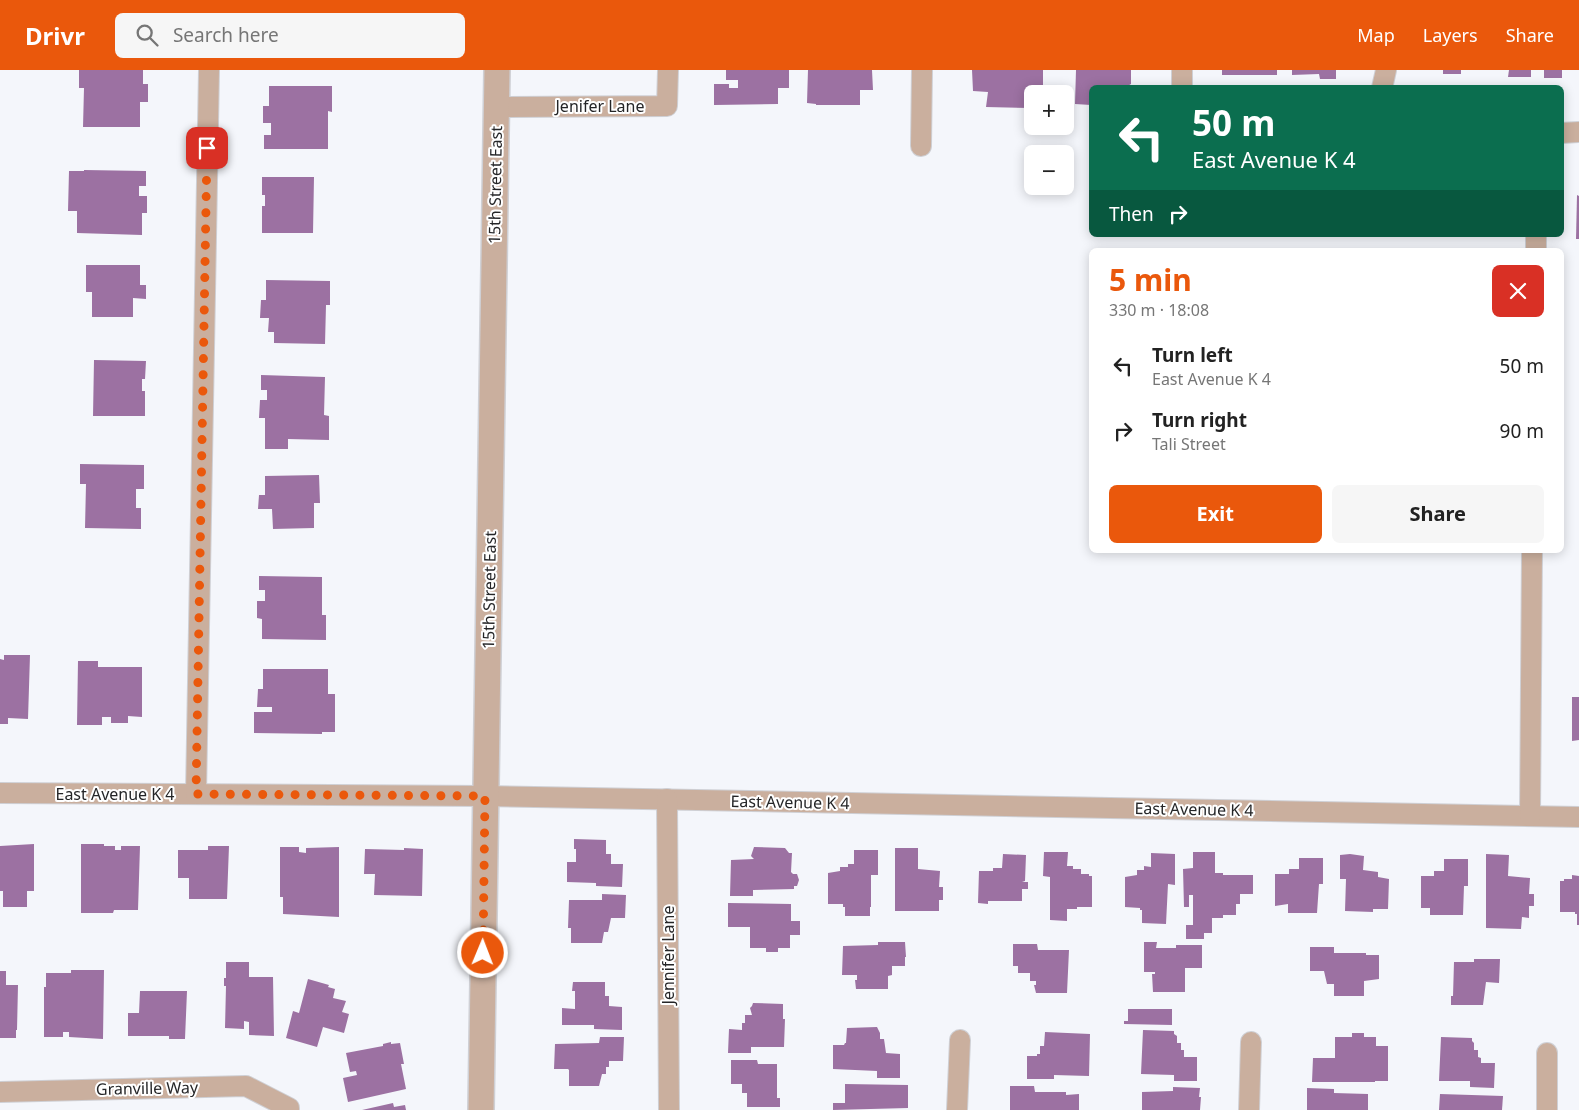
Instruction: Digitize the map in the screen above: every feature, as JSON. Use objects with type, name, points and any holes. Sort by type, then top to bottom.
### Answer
[{"type":"street","points":[[196,794],[209,70]]},
{"type":"street","name":"15th Street East","points":[[481,1110],[497,70]]},
{"type":"street","name":"Jenifer Lane","points":[[497,107],[667,106],[668,70]]},
{"type":"street","points":[[921,146],[922,70]]},
{"type":"street","points":[[1182,70],[1182,85]]},
{"type":"street","points":[[1383,85],[1386,70]]},
{"type":"street","points":[[1564,132],[1579,132]]},
{"type":"street","points":[[1530,816],[1532,553]]},
{"type":"street","name":"East Avenue K 4","points":[[0,793],[485,796],[1579,817]]},
{"type":"street","name":"Jennifer Lane","points":[[667,799],[669,1110]]},
{"type":"street","points":[[957,1110],[960,1040]]},
{"type":"street","points":[[1249,1110],[1251,1042]]},
{"type":"street","points":[[1547,1110],[1548,1054]]},
{"type":"street","name":"Granville Way","points":[[0,1092],[246,1086],[289,1109]]},
{"type":"building","points":[[79,70],[143,70],[143,84],[148,84],[148,102],[140,102],[140,127],[83,127],[84,88],[79,88]]},
{"type":"building","points":[[726,70],[789,70],[789,88],[778,88],[778,104],[714,105],[714,84],[729,84],[729,88],[738,88],[738,80],[726,80]]},
{"type":"building","points":[[808,70],[872,70],[873,90],[860,90],[860,105],[816,105],[807,103]]},
{"type":"building","points":[[972,70],[1043,70],[1043,85],[1024,85],[1024,108],[986,107],[988,92],[973,91]]},
{"type":"building","points":[[1076,70],[1131,70],[1131,84],[1089,85],[1089,105],[1075,104]]},
{"type":"building","points":[[1222,70],[1277,70],[1277,75],[1222,75]]},
{"type":"building","points":[[1292,70],[1336,70],[1336,79],[1320,79],[1319,74],[1292,75]]},
{"type":"building","points":[[1443,70],[1461,70],[1461,74],[1443,74]]},
{"type":"building","points":[[1509,70],[1531,70],[1531,77],[1508,77]]},
{"type":"building","points":[[1544,70],[1562,70],[1562,78],[1544,78]]},
{"type":"building","points":[[269,86],[332,86],[332,112],[328,111],[328,149],[264,149],[264,135],[271,135],[271,123],[263,123],[263,106],[269,106]]},
{"type":"building","points":[[69,171],[146,171],[146,186],[139,186],[139,196],[147,196],[147,213],[142,213],[142,235],[77,233],[77,211],[68,211]]},
{"type":"building","points":[[262,177],[314,177],[313,233],[262,233],[262,206],[265,206],[265,195],[262,195]]},
{"type":"building","points":[[1577,195],[1579,196],[1579,239],[1576,239]]},
{"type":"building","points":[[86,265],[140,265],[140,285],[146,285],[146,299],[133,298],[133,317],[92,317],[92,292],[86,292]]},
{"type":"building","points":[[266,280],[330,281],[330,305],[326,305],[325,344],[274,343],[274,332],[268,332],[269,318],[260,318],[261,300],[266,300]]},
{"type":"building","points":[[94,360],[146,361],[145,379],[142,379],[142,391],[145,391],[145,416],[93,416]]},
{"type":"building","points":[[261,375],[325,377],[324,415],[329,416],[329,440],[288,439],[288,449],[265,449],[265,418],[259,418],[260,400],[267,400],[267,390],[261,390]]},
{"type":"building","points":[[80,464],[144,465],[144,489],[136,489],[136,508],[141,508],[141,529],[85,528],[86,484],[80,484]]},
{"type":"building","points":[[319,475],[320,503],[314,503],[314,528],[273,529],[272,509],[258,509],[259,495],[265,495],[265,476]]},
{"type":"building","points":[[259,576],[322,577],[322,615],[326,615],[326,640],[262,639],[262,619],[257,618],[257,601],[265,601],[265,590],[259,590]]},
{"type":"building","points":[[4,655],[30,655],[28,719],[8,718],[8,724],[0,724],[0,659],[4,660]]},
{"type":"building","points":[[78,661],[98,661],[98,667],[142,667],[142,717],[128,716],[128,723],[111,723],[111,717],[102,717],[102,725],[77,725]]},
{"type":"building","points":[[263,669],[328,669],[328,694],[335,694],[335,732],[322,732],[322,734],[254,733],[254,712],[272,712],[272,707],[257,707],[258,689],[263,689]]},
{"type":"building","points":[[1572,697],[1579,697],[1579,740],[1572,741]]},
{"type":"building","points":[[574,839],[606,840],[606,854],[611,854],[611,864],[623,864],[622,887],[596,886],[596,883],[567,882],[567,862],[576,862]]},
{"type":"building","points":[[34,844],[34,891],[27,891],[27,907],[3,907],[3,891],[0,891],[0,846]]},
{"type":"building","points":[[81,844],[104,844],[104,846],[115,846],[115,850],[121,850],[121,846],[140,846],[138,910],[114,910],[113,913],[81,913]]},
{"type":"building","points":[[208,846],[229,846],[227,899],[189,899],[189,878],[178,878],[178,850],[208,850]]},
{"type":"building","points":[[280,847],[299,847],[299,852],[306,853],[306,848],[339,847],[339,917],[283,914],[283,897],[280,897]]},
{"type":"building","points":[[754,847],[785,848],[789,853],[792,853],[791,872],[797,874],[799,880],[797,886],[794,886],[794,889],[753,890],[753,896],[730,896],[731,860],[754,859],[751,856]]},
{"type":"building","points":[[404,848],[423,849],[422,896],[374,895],[375,874],[364,874],[365,849],[404,850]]},
{"type":"building","points":[[895,848],[918,848],[918,869],[940,871],[939,887],[943,887],[943,900],[939,900],[939,911],[895,911]]},
{"type":"building","points":[[854,850],[878,850],[878,875],[871,875],[870,916],[845,916],[843,904],[828,904],[828,873],[840,871],[840,867],[848,867],[848,864],[854,864]]},
{"type":"building","points":[[1044,852],[1068,852],[1067,866],[1073,866],[1073,869],[1081,869],[1081,874],[1092,876],[1092,907],[1067,909],[1067,921],[1050,920],[1050,877],[1043,876]]},
{"type":"building","points":[[1193,852],[1215,852],[1215,873],[1223,873],[1223,875],[1253,875],[1253,894],[1240,894],[1240,904],[1236,904],[1236,915],[1223,915],[1223,918],[1212,918],[1212,933],[1204,933],[1204,939],[1186,939],[1186,925],[1193,925],[1193,895],[1189,895],[1189,907],[1184,907],[1183,869],[1193,868]]},
{"type":"building","points":[[1151,853],[1175,854],[1175,885],[1168,884],[1166,924],[1142,923],[1142,910],[1140,908],[1125,907],[1125,877],[1137,875],[1137,870],[1144,870],[1144,866],[1151,867]]},
{"type":"building","points":[[1003,854],[1026,855],[1025,881],[1022,882],[1028,882],[1028,889],[1022,889],[1022,901],[988,901],[988,904],[978,903],[979,871],[993,871],[993,868],[1002,868]]},
{"type":"building","points":[[1486,854],[1509,855],[1508,876],[1530,878],[1529,894],[1534,894],[1534,906],[1529,906],[1529,918],[1522,917],[1521,929],[1486,928]]},
{"type":"building","points":[[1340,855],[1364,856],[1363,870],[1378,872],[1378,877],[1389,879],[1388,909],[1373,909],[1373,912],[1345,911],[1346,879],[1340,879]]},
{"type":"building","points":[[1299,858],[1323,858],[1323,884],[1319,884],[1317,913],[1288,913],[1288,904],[1275,906],[1275,874],[1289,874],[1289,869],[1299,869]]},
{"type":"building","points":[[1444,859],[1468,859],[1468,886],[1464,886],[1463,915],[1430,915],[1430,908],[1421,908],[1421,876],[1434,876],[1434,871],[1444,871]]},
{"type":"building","points":[[1572,875],[1579,876],[1579,925],[1577,925],[1577,914],[1575,912],[1560,912],[1560,881],[1572,879]]},
{"type":"building","points":[[602,894],[626,895],[625,918],[611,918],[608,932],[604,932],[602,943],[571,943],[571,928],[568,928],[569,900],[602,900]]},
{"type":"building","points":[[728,903],[791,904],[791,921],[800,921],[800,935],[790,935],[790,948],[778,948],[778,952],[766,952],[766,948],[750,948],[750,927],[728,927]]},
{"type":"building","points":[[878,942],[905,942],[905,966],[892,966],[892,975],[888,976],[888,989],[856,989],[855,980],[857,980],[857,975],[842,975],[843,946],[878,945]]},
{"type":"building","points":[[1144,942],[1157,942],[1156,948],[1176,948],[1176,945],[1202,945],[1202,968],[1185,968],[1185,992],[1153,992],[1152,974],[1155,974],[1155,972],[1144,972]]},
{"type":"building","points":[[1013,944],[1037,944],[1038,950],[1069,950],[1067,993],[1036,993],[1034,985],[1036,985],[1036,981],[1030,981],[1030,973],[1018,973],[1018,966],[1013,966]]},
{"type":"building","points":[[1310,947],[1334,947],[1334,953],[1379,955],[1379,979],[1364,981],[1364,996],[1334,996],[1334,984],[1327,984],[1324,971],[1310,971]]},
{"type":"building","points":[[1474,959],[1500,959],[1499,983],[1486,982],[1483,1005],[1451,1005],[1454,962],[1474,962]]},
{"type":"building","points":[[226,962],[249,962],[249,977],[273,977],[274,1036],[249,1035],[249,1022],[244,1021],[244,1029],[225,1028],[226,986],[224,986],[224,978],[226,978]]},
{"type":"building","points":[[71,970],[104,970],[103,1039],[69,1037],[69,1032],[63,1032],[63,1037],[44,1037],[44,987],[46,987],[46,973],[71,973]]},
{"type":"building","points":[[0,971],[6,971],[6,985],[18,985],[16,1038],[0,1038]]},
{"type":"building","points":[[308,979],[329,985],[328,987],[335,989],[333,998],[346,1001],[342,1012],[349,1014],[344,1033],[323,1027],[317,1047],[286,1038],[293,1011],[299,1013]]},
{"type":"building","points":[[573,982],[605,982],[605,996],[609,996],[609,1006],[622,1007],[622,1030],[594,1029],[594,1025],[562,1025],[562,1008],[575,1009],[575,991],[572,991]]},
{"type":"building","points":[[140,991],[187,991],[185,1039],[169,1039],[169,1036],[128,1036],[128,1013],[139,1013]]},
{"type":"building","points":[[753,1003],[783,1004],[783,1019],[785,1019],[784,1047],[751,1047],[751,1053],[728,1053],[729,1029],[742,1030],[742,1023],[745,1023],[745,1015],[752,1015],[750,1008]]},
{"type":"building","points":[[1128,1009],[1172,1009],[1172,1025],[1124,1024],[1124,1021],[1128,1021]]},
{"type":"building","points":[[877,1027],[880,1039],[884,1039],[886,1053],[900,1054],[900,1078],[877,1078],[877,1071],[833,1069],[833,1045],[844,1045],[846,1043],[847,1028]]},
{"type":"building","points":[[1143,1030],[1174,1031],[1174,1034],[1177,1036],[1177,1043],[1181,1043],[1181,1050],[1184,1050],[1184,1057],[1197,1057],[1197,1081],[1174,1081],[1174,1075],[1141,1074]]},
{"type":"building","points":[[1045,1032],[1090,1034],[1089,1076],[1054,1075],[1054,1079],[1027,1079],[1027,1056],[1037,1056],[1037,1054],[1040,1054],[1040,1046],[1044,1046]]},
{"type":"building","points":[[1352,1033],[1364,1033],[1364,1037],[1376,1037],[1376,1046],[1388,1046],[1388,1081],[1312,1082],[1313,1058],[1335,1058],[1335,1037],[1352,1037]]},
{"type":"building","points":[[600,1037],[624,1037],[623,1061],[609,1061],[609,1067],[606,1067],[606,1074],[602,1074],[599,1086],[569,1086],[569,1070],[554,1069],[555,1044],[599,1043]]},
{"type":"building","points":[[1441,1037],[1472,1038],[1474,1050],[1478,1050],[1478,1057],[1481,1058],[1481,1063],[1495,1063],[1494,1088],[1470,1087],[1470,1081],[1439,1081]]},
{"type":"building","points":[[391,1042],[391,1044],[400,1043],[404,1064],[401,1064],[406,1089],[348,1102],[343,1078],[357,1075],[356,1071],[350,1072],[346,1053],[383,1046],[383,1044]]},
{"type":"building","points":[[731,1060],[757,1060],[758,1064],[777,1064],[777,1098],[780,1098],[780,1107],[747,1107],[747,1093],[742,1093],[742,1084],[731,1084]]},
{"type":"building","points":[[845,1084],[908,1085],[908,1108],[833,1110],[833,1103],[845,1103]]},
{"type":"building","points":[[1010,1086],[1034,1086],[1035,1092],[1066,1092],[1066,1095],[1079,1094],[1079,1110],[1010,1110]]},
{"type":"building","points":[[1173,1087],[1200,1088],[1200,1110],[1142,1110],[1142,1092],[1173,1091]]},
{"type":"building","points":[[1307,1088],[1334,1089],[1334,1093],[1368,1094],[1368,1110],[1307,1110]]},
{"type":"building","points":[[1440,1094],[1503,1096],[1502,1110],[1439,1110]]},
{"type":"building","points":[[393,1103],[394,1107],[405,1105],[406,1110],[362,1110]]},
{"type":"route","points":[[207,148],[196,794],[485,796],[483,953]]}]
